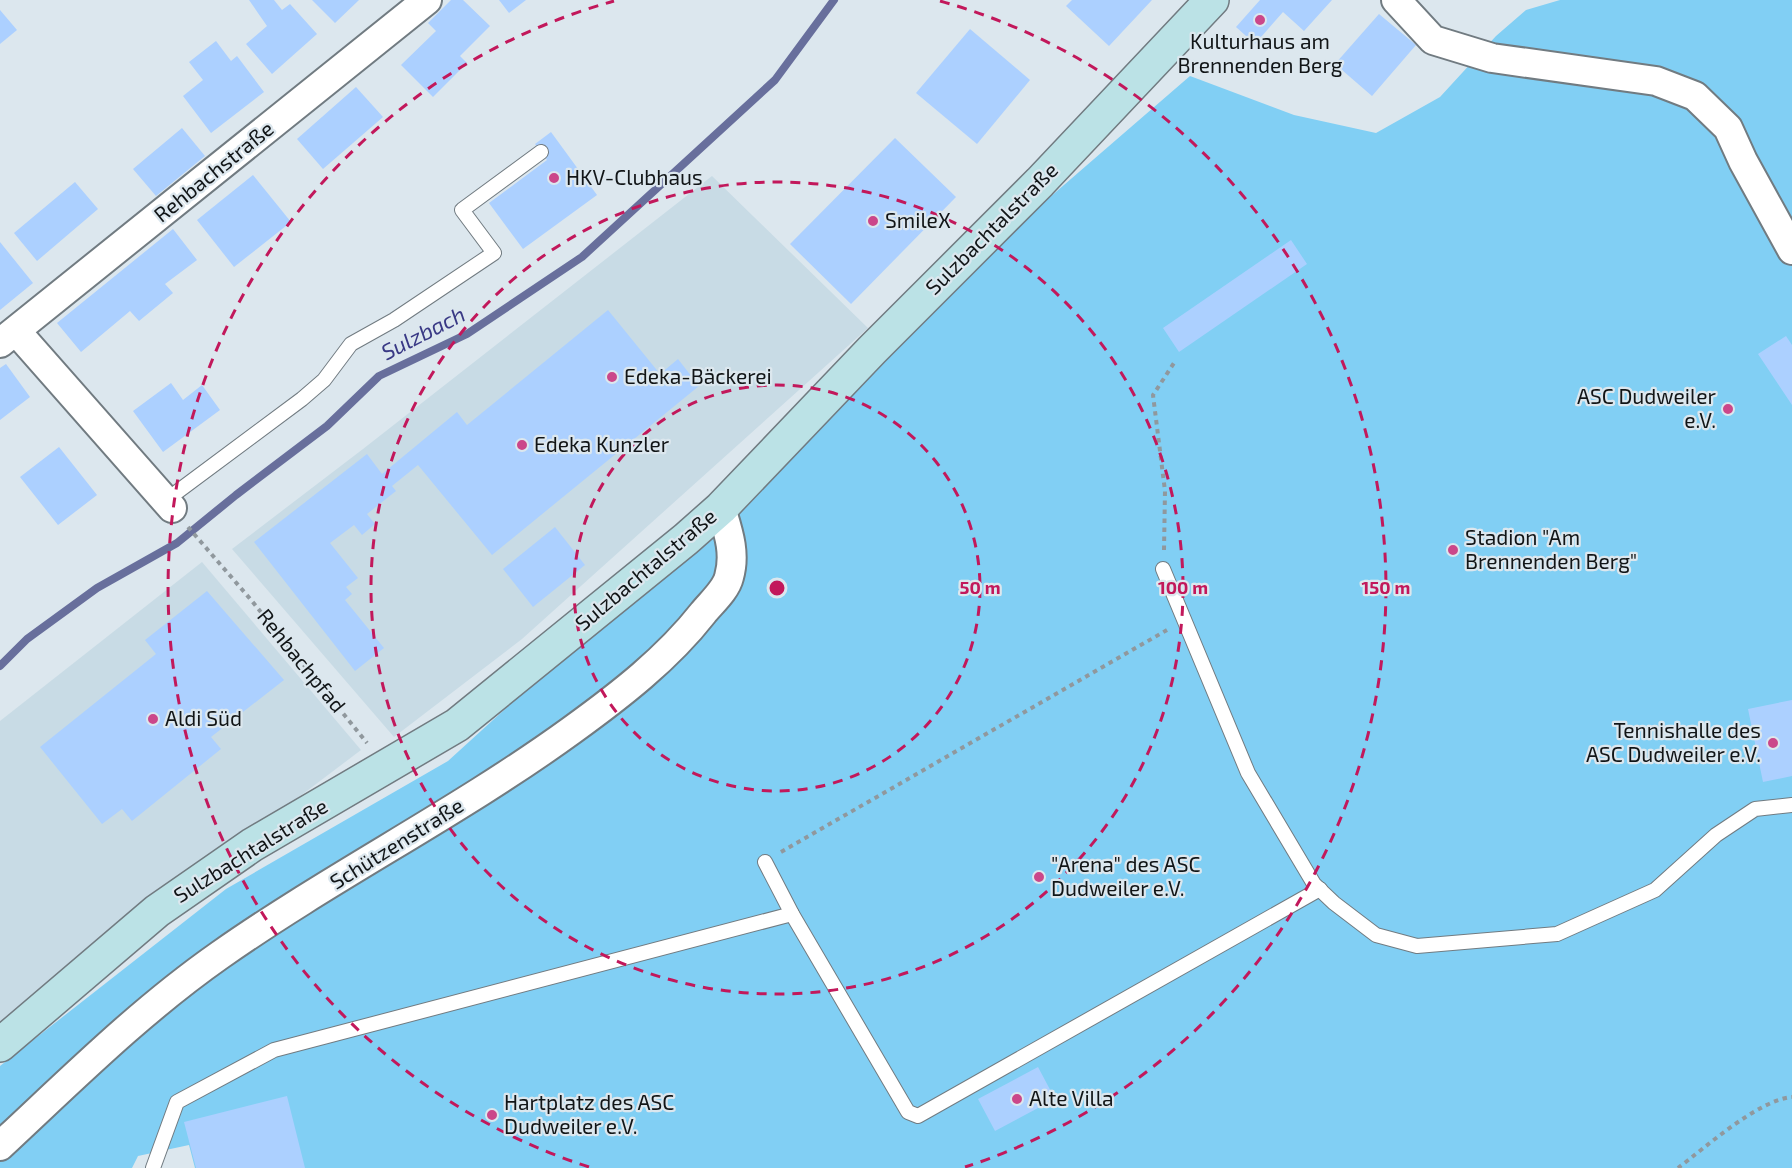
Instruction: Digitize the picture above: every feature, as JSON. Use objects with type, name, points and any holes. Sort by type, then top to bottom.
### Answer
[{"type":"main road","name":"Sulzbachtalstraße","points":[[0,1045],[158,911],[252,845],[457,725],[722,508],[872,350],[1040,182],[1212,0]]},
{"type":"street","name":"Rehbachstraße","points":[[8,337],[427,0]]},
{"type":"street","points":[[1396,0],[1433,39],[1492,58],[1656,81],[1695,96],[1728,128],[1743,161],[1792,250]]},
{"type":"street","points":[[8,337],[168,504]]},
{"type":"street","name":"Schützenstraße","points":[[0,1146],[145,1012],[220,955],[280,915],[520,768],[617,698],[690,630],[729,580],[733,559],[722,508]]},
{"type":"lane","points":[[168,504],[324,380],[351,344],[393,320],[494,253],[462,210],[541,152]]},
{"type":"lane","points":[[1163,569],[1248,773],[1314,884],[1334,903],[1376,935],[1417,946],[1557,934],[1655,890],[1716,835],[1755,809],[1792,805]]},
{"type":"lane","points":[[765,862],[792,914],[908,1112],[918,1116],[1320,890]]},
{"type":"lane","points":[[153,1168],[177,1102],[274,1050],[792,914]]},
{"type":"path","points":[[1163,569],[1165,491],[1153,395],[1174,363]]},
{"type":"path","name":"Rehbachpfad","points":[[168,504],[387,767]]},
{"type":"path","points":[[765,862],[1183,621]]},
{"type":"path","points":[[1678,1168],[1751,1114],[1784,1097],[1792,1097]]},
{"type":"shaded area","points":[[1560,0],[1792,0],[1792,1168],[195,1168],[189,1145],[138,1156],[132,1168],[0,1168],[0,1066],[226,889],[448,761],[816,425],[1020,223],[1190,76],[1294,115],[1376,133],[1440,97],[1496,36],[1526,10]]},
{"type":"shaded area","points":[[712,176],[868,328],[522,639],[394,737],[232,549]]},
{"type":"shaded area","points":[[202,562],[361,750],[0,1023],[0,721]]},
{"type":"building","points":[[249,0],[274,0],[282,10],[290,4],[317,34],[272,74],[246,44],[267,26]]},
{"type":"building","points":[[312,0],[359,0],[335,23]]},
{"type":"building","points":[[451,0],[463,0],[490,26],[460,56],[467,63],[433,97],[401,65],[436,31],[428,23]]},
{"type":"building","points":[[499,0],[526,0],[509,13]]},
{"type":"building","points":[[1072,0],[1152,0],[1109,46],[1066,6]]},
{"type":"building","name":"Kulturhaus am Brennenden Berg","points":[[1260,0],[1332,0],[1304,31],[1283,12],[1255,44],[1236,27]]},
{"type":"building","points":[[0,10],[17,30],[0,44]]},
{"type":"building","points":[[1379,14],[1416,45],[1372,96],[1335,64]]},
{"type":"building","points":[[970,29],[1030,80],[977,144],[916,93]]},
{"type":"building","points":[[216,41],[231,61],[237,56],[264,92],[211,133],[183,96],[203,80],[189,62]]},
{"type":"building","points":[[356,87],[383,117],[323,169],[297,139]]},
{"type":"building","points":[[182,128],[205,156],[156,196],[133,169]]},
{"type":"building","name":"HKV-Clubhaus","points":[[551,132],[597,195],[523,249],[489,203],[547,160],[535,144]]},
{"type":"building","name":"SmileX","points":[[895,138],[956,197],[851,304],[790,244]]},
{"type":"building","points":[[253,175],[291,222],[234,267],[197,220]]},
{"type":"building","points":[[75,182],[98,209],[37,261],[14,233]]},
{"type":"building","points":[[173,229],[197,260],[165,284],[173,293],[139,321],[130,311],[81,352],[57,323]]},
{"type":"building","points":[[1291,240],[1307,264],[1179,352],[1163,328]]},
{"type":"building","points":[[0,242],[33,283],[0,310]]},
{"type":"building","name":"Edeka Kunzler","points":[[608,310],[660,374],[678,359],[699,386],[492,555],[418,465],[392,486],[396,491],[367,514],[375,524],[362,535],[354,525],[330,543],[358,578],[346,587],[352,594],[345,600],[384,648],[355,671],[254,542],[367,454],[382,474],[457,412],[467,425]]},
{"type":"building","points":[[1786,336],[1792,345],[1792,405],[1758,354]]},
{"type":"building","points":[[6,364],[30,397],[0,420],[0,368]]},
{"type":"building","points":[[171,383],[183,400],[202,385],[220,410],[163,452],[133,411]]},
{"type":"building","points":[[59,447],[97,495],[58,525],[20,477]]},
{"type":"building","points":[[555,527],[585,565],[533,607],[503,569]]},
{"type":"building","name":"Aldi Süd","points":[[207,591],[284,680],[211,737],[221,749],[132,821],[122,809],[102,824],[40,747],[156,654],[145,640]]},
{"type":"building","name":"Tennishalle des ASC Dudweiler e.V.","points":[[1792,700],[1792,776],[1763,782],[1748,709]]},
{"type":"building","name":"Alte Villa","points":[[1038,1067],[1055,1099],[995,1131],[978,1099]]},
{"type":"building","points":[[287,1096],[305,1168],[196,1168],[184,1122]]},
{"type":"waterway","name":"Sulzbach","points":[[0,666],[27,639],[97,588],[177,543],[327,426],[379,376],[467,334],[582,257],[775,80],[834,0]]},
{"type":"place","name":"Kulturhaus am Brennenden Berg","points":[[1260,20]]},
{"type":"place","name":"HKV-Clubhaus","points":[[554,178]]},
{"type":"place","name":"SmileX","points":[[873,221]]},
{"type":"place","name":"Edeka-Bäckerei","points":[[612,377]]},
{"type":"place","name":"ASC Dudweiler e.V.","points":[[1728,409]]},
{"type":"place","name":"Edeka Kunzler","points":[[522,445]]},
{"type":"place","name":"Stadion \"Am Brennenden Berg\"","points":[[1453,550]]},
{"type":"place","name":"Aldi Süd","points":[[153,719]]},
{"type":"place","name":"Tennishalle des ASC Dudweiler e.V.","points":[[1773,743]]},
{"type":"place","name":"\"Arena\" des ASC Dudweiler e.V.","points":[[1039,877]]},
{"type":"place","name":"Alte Villa","points":[[1017,1099]]},
{"type":"place","name":"Hartplatz des ASC Dudweiler e.V.","points":[[492,1115]]}]
